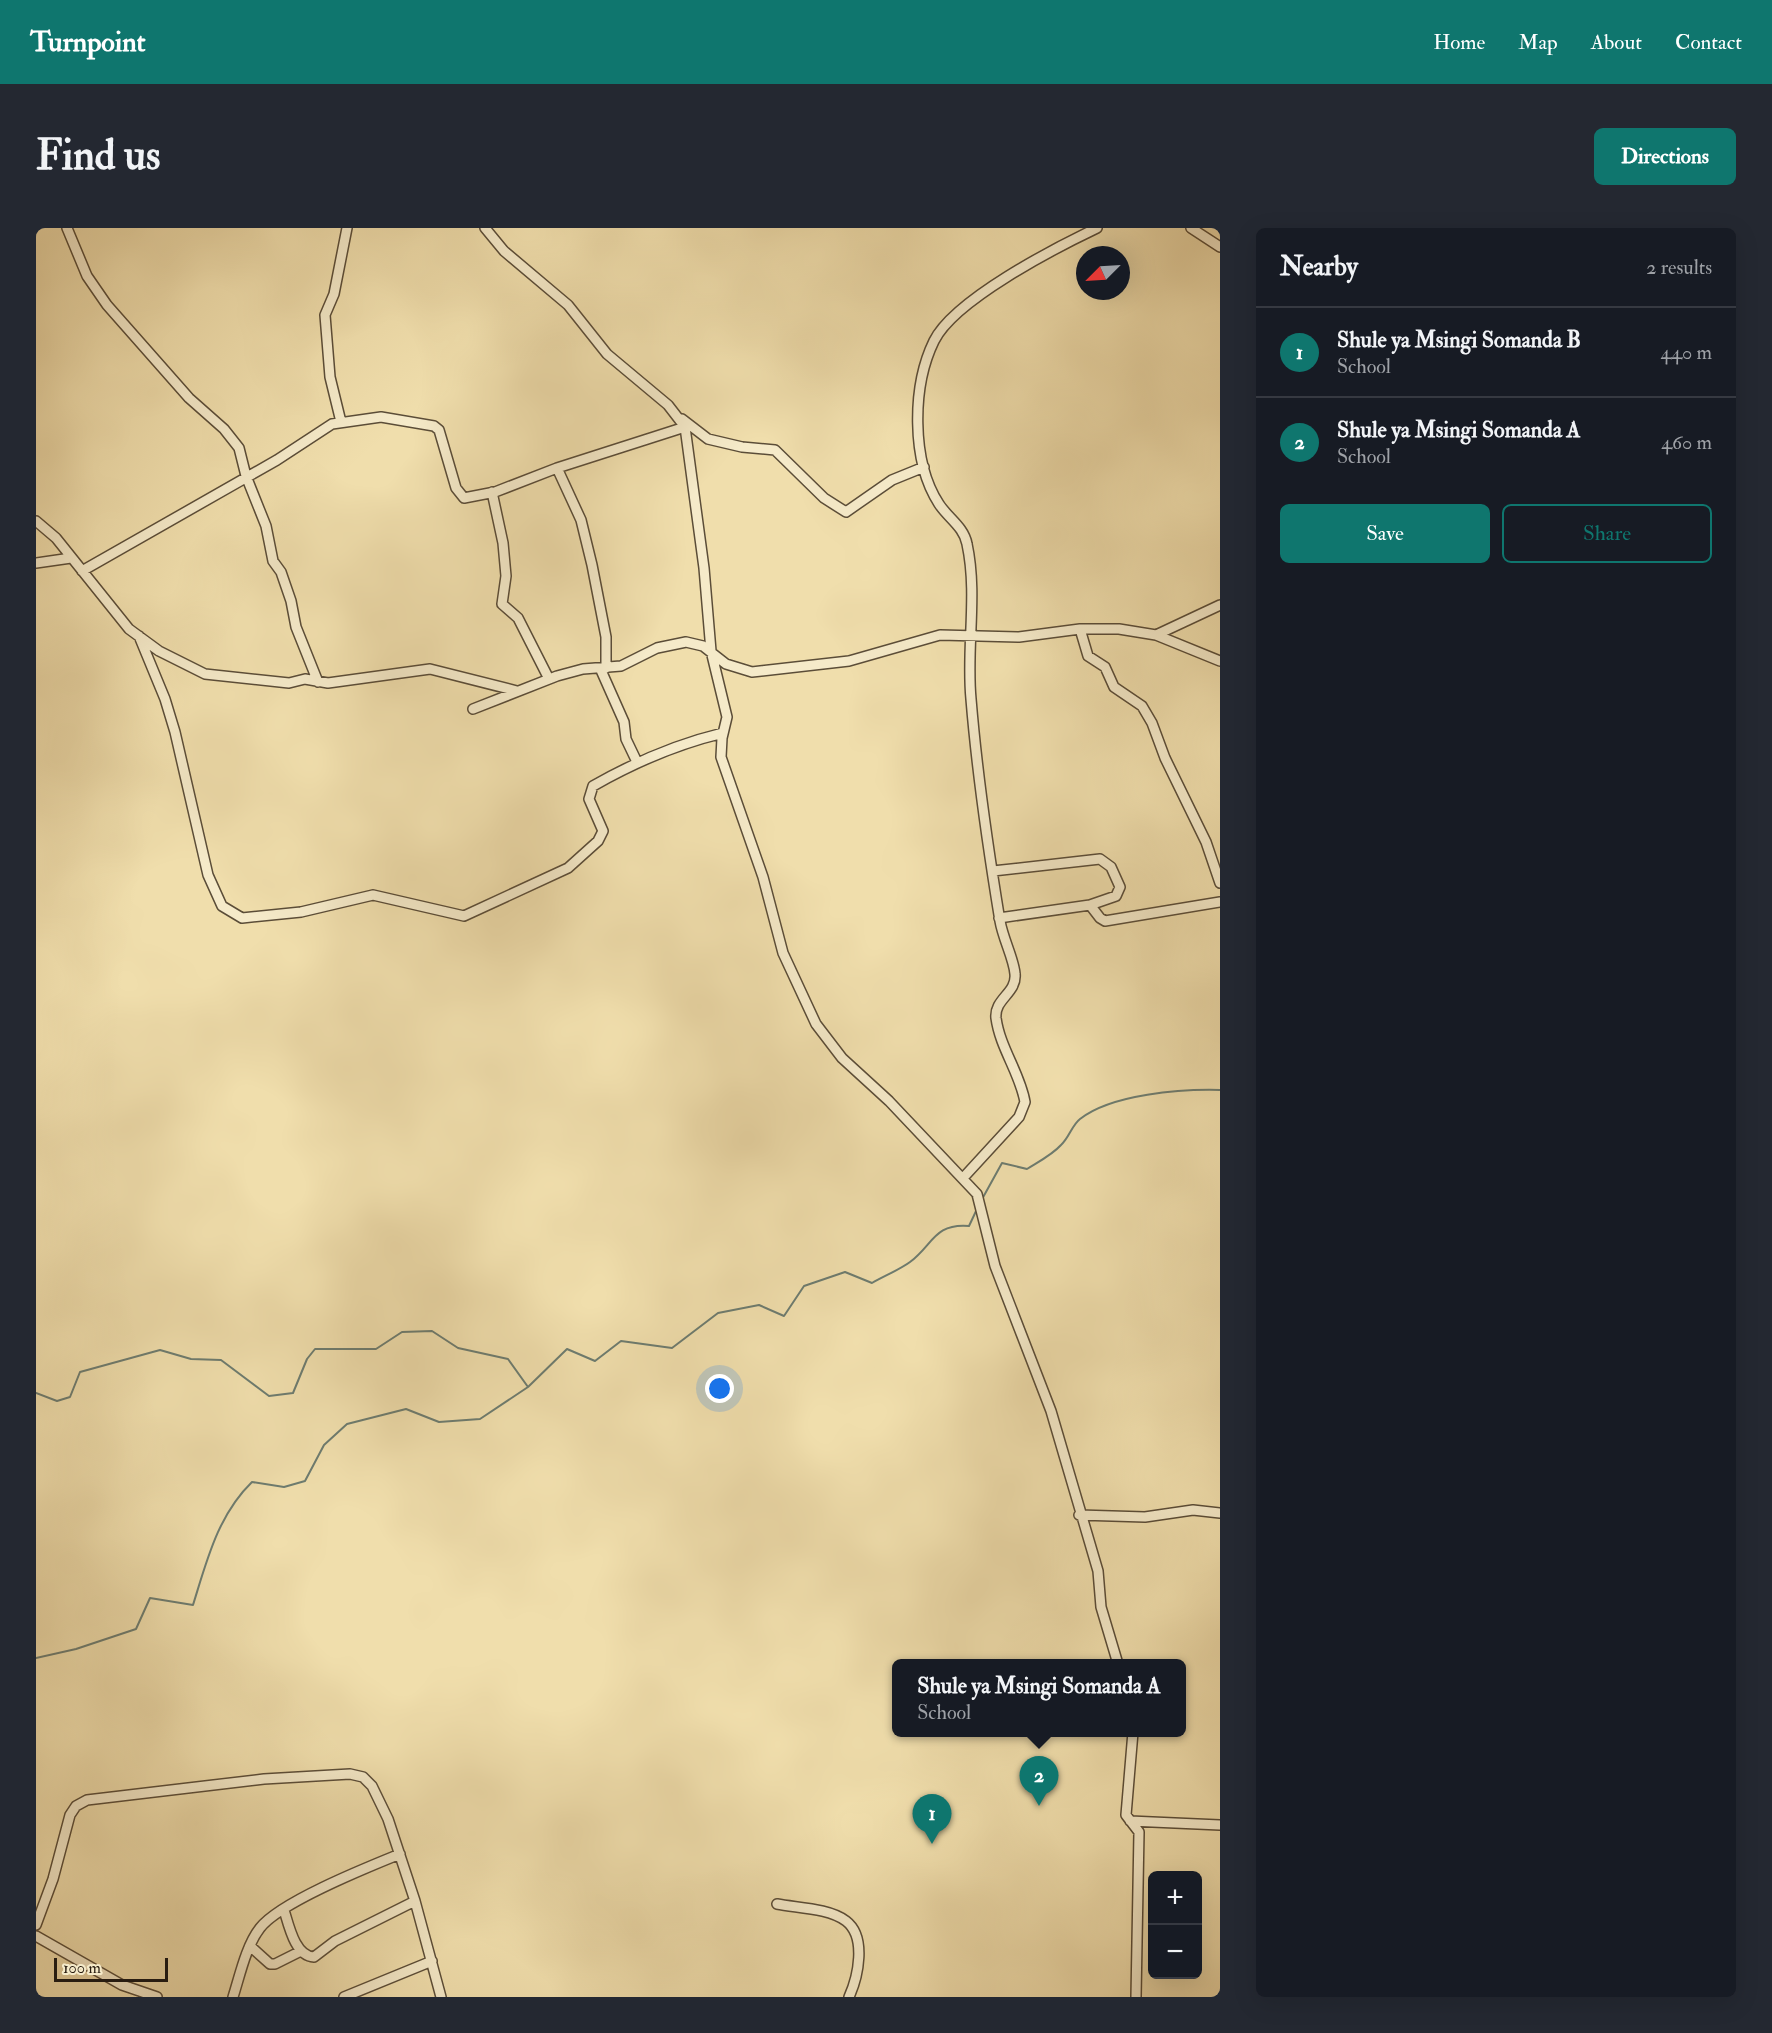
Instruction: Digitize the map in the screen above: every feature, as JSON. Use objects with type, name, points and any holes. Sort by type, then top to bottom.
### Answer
[{"type":"street","points":[[67,228],[94,286],[189,398],[233,440],[243,458],[246,476],[266,526],[272,557],[291,601],[296,627],[318,682]]},
{"type":"street","points":[[341,422],[330,377],[325,315],[334,294],[347,228]]},
{"type":"street","points":[[485,228],[504,251],[568,305],[617,364],[708,439],[742,447],[775,450],[824,498],[846,512],[892,480],[924,467]]},
{"type":"street","points":[[963,1179],[1019,1117],[1025,1102],[998,1030],[996,1014],[998,1004],[1011,990],[1015,976],[1004,944],[999,918],[971,701],[971,570],[967,543],[962,531],[938,503],[924,467],[916,415],[927,363],[941,330],[966,306],[1029,263],[1097,228]]},
{"type":"street","points":[[1191,228],[1220,247]]},
{"type":"street","points":[[678,416],[685,427],[704,568],[711,651],[727,717],[720,749],[723,764],[763,877],[783,953],[816,1024],[842,1058],[889,1101],[963,1179],[981,1202],[995,1266],[1051,1411],[1098,1571],[1101,1607],[1117,1659]]},
{"type":"street","points":[[82,571],[277,459],[332,424],[381,417],[429,423],[439,430],[458,493],[466,498],[492,492],[557,468],[685,427]]},
{"type":"street","points":[[557,468],[581,520],[606,637],[603,668],[624,722],[626,739],[638,762]]},
{"type":"street","points":[[492,492],[503,543],[506,576],[502,604],[519,620],[549,679]]},
{"type":"street","points":[[36,521],[56,538],[117,616],[139,636],[159,651],[205,674],[289,683],[304,679],[318,682],[430,669],[517,691]]},
{"type":"street","points":[[36,563],[71,558]]},
{"type":"street","points":[[1156,635],[1220,605]]},
{"type":"street","points":[[1080,629],[1088,656],[1105,667],[1118,692],[1136,700],[1152,723],[1206,842],[1220,883]]},
{"type":"street","points":[[472,709],[549,679],[584,669],[621,666],[648,651],[675,643],[694,642],[711,651],[726,664],[752,672],[849,661],[925,637],[1019,637],[1080,629],[1119,629],[1156,635],[1220,661]]},
{"type":"street","points":[[139,636],[165,699],[175,732],[208,875],[216,897],[222,906],[242,918],[302,912],[373,895],[456,915],[474,913],[542,878],[568,868],[592,847],[603,831],[590,806],[590,791],[593,786],[638,762],[682,743],[723,733]]},
{"type":"street","points":[[993,871],[1103,860],[1111,867],[1119,891],[1116,896],[1090,905],[999,918]]},
{"type":"street","points":[[1090,905],[1105,921],[1220,902]]},
{"type":"street","points":[[1080,1515],[1145,1517],[1193,1510],[1220,1513]]},
{"type":"street","points":[[1133,1737],[1126,1806],[1130,1821],[1139,1832],[1136,1997]]},
{"type":"street","points":[[36,1925],[53,1879],[70,1815],[76,1806],[87,1800],[264,1779],[350,1774],[363,1777],[372,1786],[388,1819],[415,1901],[441,1997]]},
{"type":"street","points":[[1130,1821],[1220,1825]]},
{"type":"street","points":[[232,1997],[250,1946],[260,1928],[284,1910],[325,1887],[400,1854]]},
{"type":"street","points":[[284,1910],[301,1951],[307,1956],[320,1955],[335,1941],[415,1901]]},
{"type":"street","points":[[777,1904],[832,1915],[846,1921],[851,1928],[857,1948],[859,1970],[849,1997]]},
{"type":"street","points":[[36,1936],[122,1985],[157,1997]]},
{"type":"street","points":[[250,1946],[270,1964],[275,1964],[301,1951]]},
{"type":"street","points":[[344,1997],[432,1961]]},
{"type":"waterway","points":[[981,1201],[1002,1163],[1027,1169],[1057,1149],[1077,1122],[1094,1111],[1110,1104],[1147,1095],[1220,1090]]},
{"type":"waterway","points":[[36,1393],[57,1401],[70,1397],[80,1372],[160,1350],[191,1359],[221,1360],[269,1396],[293,1393],[307,1359],[315,1349],[376,1349],[402,1332],[432,1331],[458,1348],[508,1359],[528,1387],[567,1349],[595,1361],[621,1341],[672,1348],[718,1313],[759,1305],[784,1316],[804,1286],[845,1272],[872,1283],[910,1262],[941,1232],[957,1226],[969,1226],[977,1209]]},
{"type":"waterway","points":[[36,1658],[76,1649],[136,1629],[150,1598],[193,1605],[215,1539],[240,1495],[252,1482],[284,1487],[305,1481],[324,1445],[347,1424],[406,1409],[439,1422],[480,1419],[528,1387]]},
{"type":"place","name":"Shule ya Msingi Somanda A","points":[[1039,1806]]},
{"type":"place","name":"Shule ya Msingi Somanda B","points":[[932,1844]]}]
